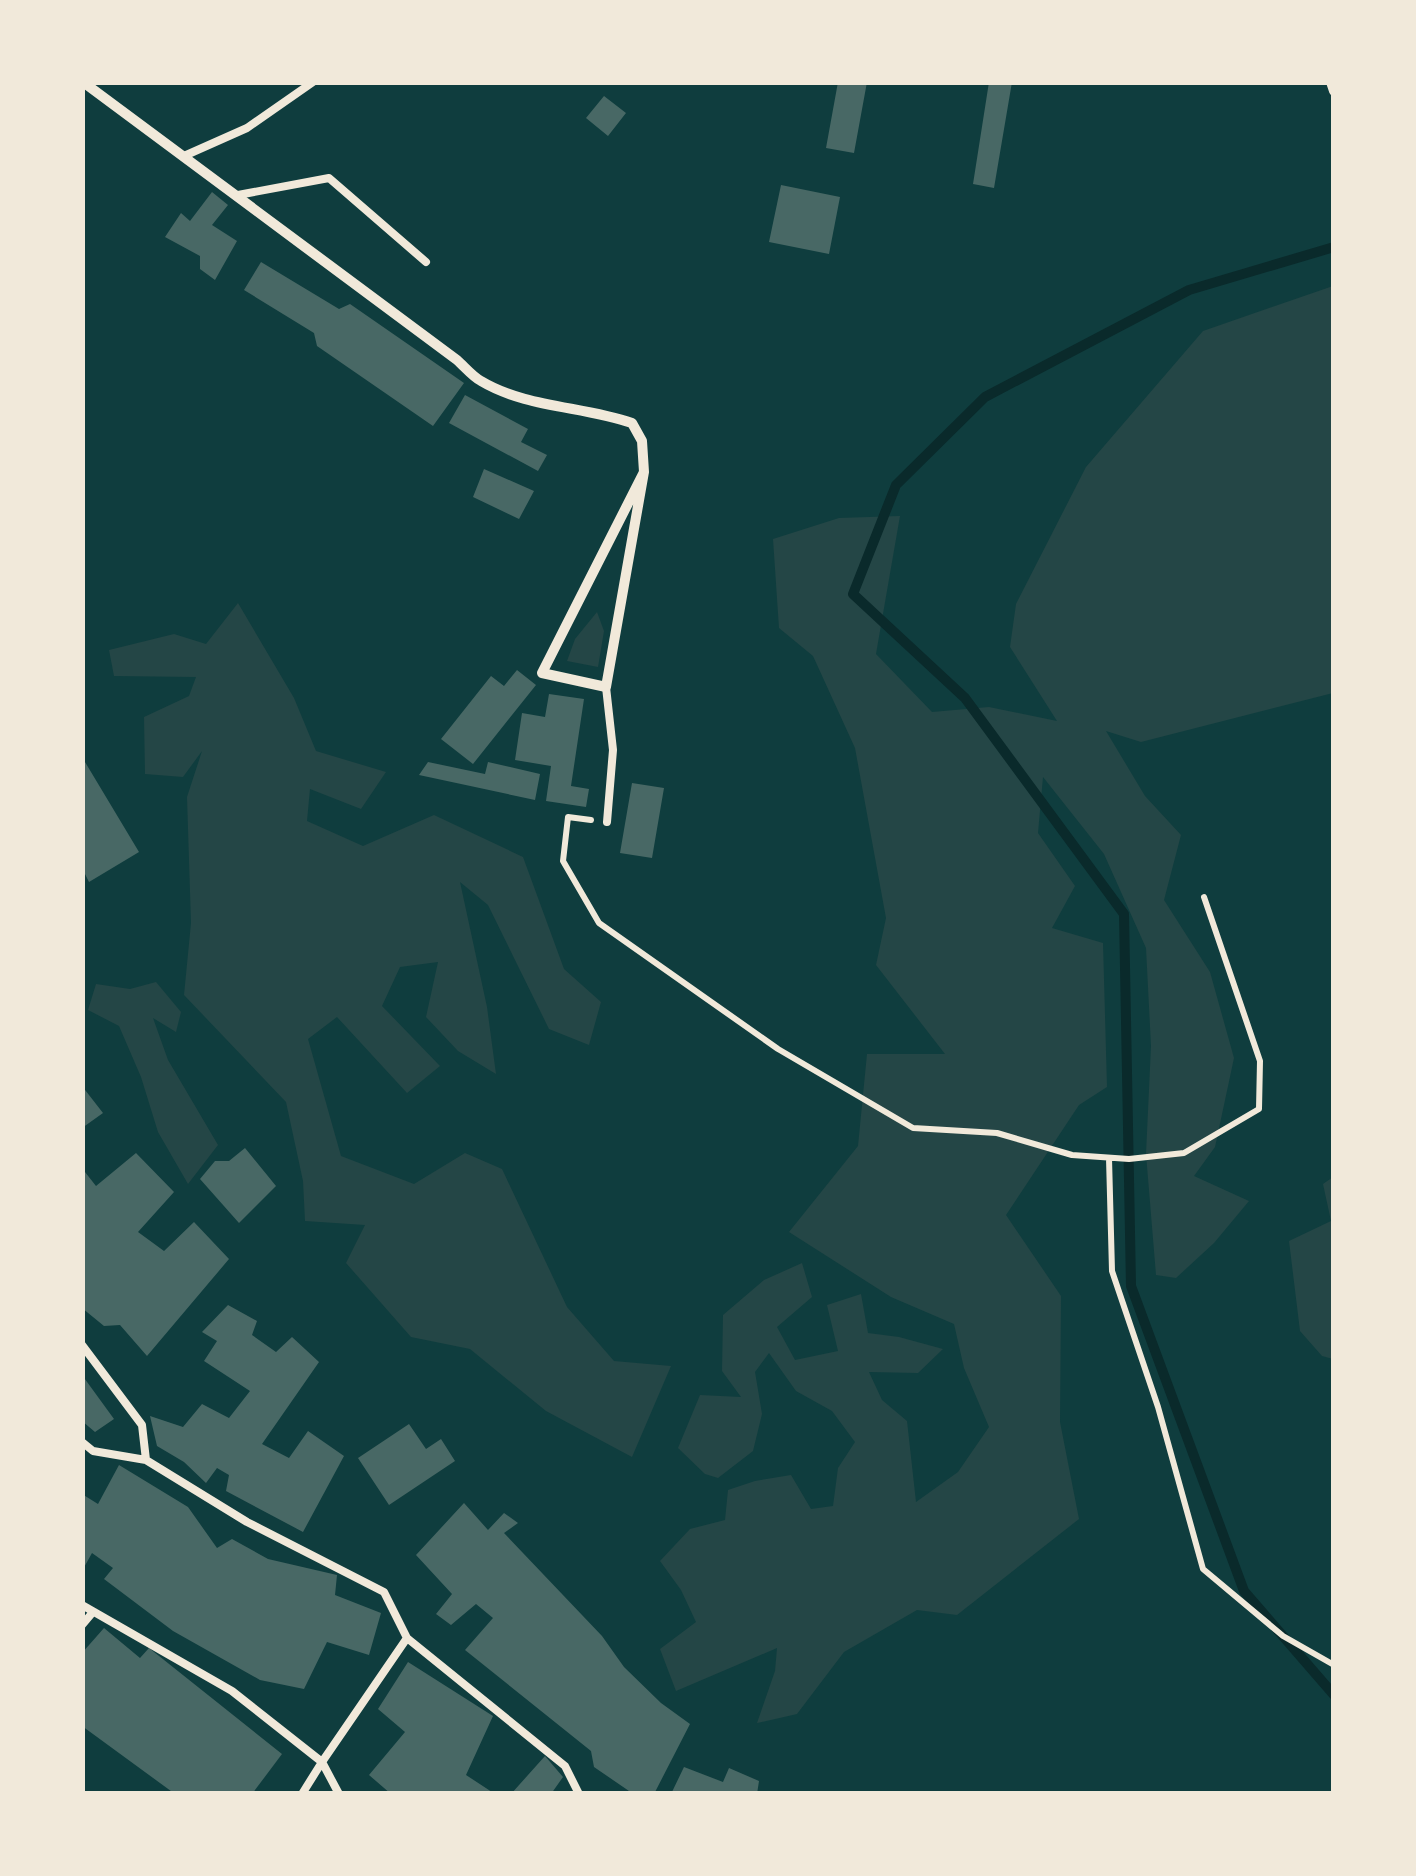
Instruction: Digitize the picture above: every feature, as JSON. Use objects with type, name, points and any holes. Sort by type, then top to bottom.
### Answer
[{"type":"street","points":[[83,82],[480,380],[540,404],[603,413],[632,422],[642,441],[644,472],[606,687],[542,673],[644,472]]},
{"type":"street","points":[[1330,82],[1334,91]]},
{"type":"lane","points":[[184,156],[247,128],[313,82]]},
{"type":"lane","points":[[238,195],[329,178],[426,262]]},
{"type":"lane","points":[[606,687],[613,750],[607,822]]},
{"type":"lane","points":[[82,1345],[142,1425],[146,1460]]},
{"type":"lane","points":[[82,1442],[94,1451],[146,1460],[247,1522],[384,1592],[407,1638],[565,1766],[579,1794]]},
{"type":"lane","points":[[82,1605],[232,1691],[322,1762],[338,1794]]},
{"type":"lane","points":[[82,1625],[93,1612]]},
{"type":"lane","points":[[302,1794],[407,1638]]},
{"type":"path","points":[[607,822],[568,817],[563,861],[599,923],[778,1048],[913,1128],[997,1133],[1072,1155],[1129,1160],[1184,1153],[1258,1109],[1260,1061],[1204,897]]},
{"type":"path","points":[[1109,1158],[1112,1271],[1158,1407],[1203,1569],[1283,1636],[1334,1665]]},
{"type":"shaded area","points":[[1333,286],[1333,693],[1141,742],[1106,731],[1145,796],[1181,835],[1164,900],[1210,972],[1234,1058],[1215,1147],[1194,1176],[1249,1201],[1214,1243],[1176,1278],[1156,1275],[1146,1154],[1151,1046],[1146,948],[1104,854],[1043,777],[1038,833],[1075,886],[1052,928],[1103,943],[1107,1087],[1079,1105],[1006,1215],[1061,1296],[1060,1422],[1079,1519],[957,1615],[917,1610],[844,1652],[797,1714],[757,1723],[775,1671],[777,1648],[676,1691],[660,1649],[696,1622],[681,1590],[660,1561],[690,1529],[725,1520],[728,1490],[755,1481],[791,1475],[811,1509],[833,1506],[838,1468],[855,1442],[832,1411],[796,1391],[769,1353],[755,1372],[762,1414],[753,1451],[718,1478],[705,1474],[678,1448],[700,1395],[741,1397],[722,1371],[723,1315],[764,1280],[802,1263],[812,1297],[777,1327],[795,1360],[838,1351],[827,1305],[861,1294],[868,1333],[943,1349],[918,1373],[869,1372],[882,1400],[907,1421],[916,1502],[958,1472],[989,1427],[964,1368],[954,1324],[891,1297],[789,1232],[858,1146],[867,1054],[945,1054],[876,965],[886,918],[855,748],[813,656],[779,628],[773,539],[839,518],[900,516],[876,654],[932,712],[989,707],[1057,721],[1010,647],[1016,604],[1086,467],[1203,331]]},
{"type":"shaded area","points":[[238,603],[294,698],[316,751],[386,772],[361,809],[310,789],[307,821],[363,846],[434,815],[523,857],[564,969],[601,1002],[589,1045],[549,1029],[488,905],[460,882],[487,1007],[496,1074],[458,1051],[426,1017],[438,962],[400,967],[382,1006],[440,1066],[407,1093],[337,1017],[308,1039],[341,1156],[414,1184],[465,1153],[502,1169],[567,1307],[614,1361],[671,1366],[632,1457],[546,1411],[470,1349],[411,1337],[346,1263],[365,1225],[305,1221],[303,1181],[286,1102],[184,995],[191,923],[187,797],[202,751],[183,777],[145,774],[144,717],[189,696],[196,677],[114,676],[109,650],[174,634],[206,644]]},
{"type":"shaded area","points":[[597,612],[604,631],[598,667],[567,661],[575,639]]},
{"type":"shaded area","points":[[156,982],[181,1012],[176,1032],[153,1018],[168,1060],[218,1145],[188,1184],[158,1132],[141,1077],[119,1026],[88,1010],[96,984],[130,989]]},
{"type":"shaded area","points":[[1333,1177],[1333,1359],[1322,1356],[1300,1331],[1289,1241],[1331,1221],[1323,1184]]},
{"type":"building","points":[[838,82],[867,82],[854,153],[826,148]]},
{"type":"building","points":[[989,82],[1012,82],[994,188],[973,184]]},
{"type":"building","points":[[604,96],[626,113],[608,136],[586,118]]},
{"type":"building","points":[[781,185],[840,197],[829,254],[769,242]]},
{"type":"building","points":[[212,192],[228,205],[212,225],[237,241],[215,280],[200,269],[200,256],[165,237],[181,213],[190,221]]},
{"type":"building","points":[[261,262],[339,309],[350,304],[464,383],[433,426],[317,346],[314,333],[244,290]]},
{"type":"building","points":[[465,395],[528,429],[521,442],[547,455],[538,471],[449,423]]},
{"type":"building","points":[[484,469],[534,491],[519,519],[473,497]]},
{"type":"building","points":[[517,670],[536,685],[473,764],[441,739],[491,676],[504,686]]},
{"type":"building","points":[[549,694],[584,699],[571,786],[589,789],[586,807],[546,801],[551,766],[515,760],[522,713],[545,717]]},
{"type":"building","points":[[82,757],[139,852],[89,882],[82,868]]},
{"type":"building","points":[[428,762],[485,774],[488,762],[540,774],[535,800],[419,775]]},
{"type":"building","points":[[632,783],[664,788],[652,858],[620,853]]},
{"type":"building","points":[[82,1086],[103,1113],[82,1128]]},
{"type":"building","points":[[245,1148],[276,1186],[239,1223],[200,1179],[215,1161],[229,1161]]},
{"type":"building","points":[[136,1153],[174,1192],[138,1232],[164,1251],[194,1222],[229,1259],[147,1356],[120,1325],[104,1326],[82,1308],[82,1174],[85,1172],[96,1186]]},
{"type":"building","points":[[228,1305],[257,1321],[252,1335],[276,1352],[292,1337],[319,1362],[262,1444],[289,1458],[308,1431],[344,1456],[303,1532],[226,1491],[229,1475],[217,1468],[206,1483],[184,1462],[157,1446],[150,1416],[183,1427],[202,1404],[229,1418],[250,1391],[204,1361],[217,1341],[202,1332]]},
{"type":"building","points":[[82,1375],[114,1419],[95,1432],[82,1421]]},
{"type":"building","points":[[409,1424],[426,1449],[441,1439],[455,1461],[389,1505],[358,1458]]},
{"type":"building","points":[[119,1465],[188,1507],[217,1548],[232,1539],[268,1559],[337,1575],[335,1595],[381,1613],[369,1655],[327,1642],[304,1689],[260,1680],[173,1631],[104,1579],[113,1568],[92,1553],[82,1571],[82,1494],[98,1504]]},
{"type":"building","points":[[464,1503],[488,1530],[504,1513],[518,1523],[504,1533],[602,1636],[624,1667],[661,1703],[690,1724],[654,1794],[628,1794],[594,1767],[591,1751],[465,1650],[493,1618],[476,1604],[451,1625],[436,1614],[452,1594],[416,1555]]},
{"type":"building","points":[[104,1628],[140,1658],[149,1648],[282,1754],[252,1794],[175,1794],[82,1726],[82,1653]]},
{"type":"building","points":[[408,1662],[493,1716],[466,1775],[495,1794],[391,1794],[369,1775],[405,1732],[378,1709]]},
{"type":"building","points":[[545,1756],[563,1777],[551,1794],[511,1794]]},
{"type":"building","points":[[684,1767],[723,1782],[729,1768],[759,1781],[757,1794],[671,1794]]},
{"type":"waterway","points":[[1334,247],[1189,290],[985,397],[896,485],[853,594],[965,698],[1124,914],[1131,1286],[1244,1591],[1334,1695]]}]
